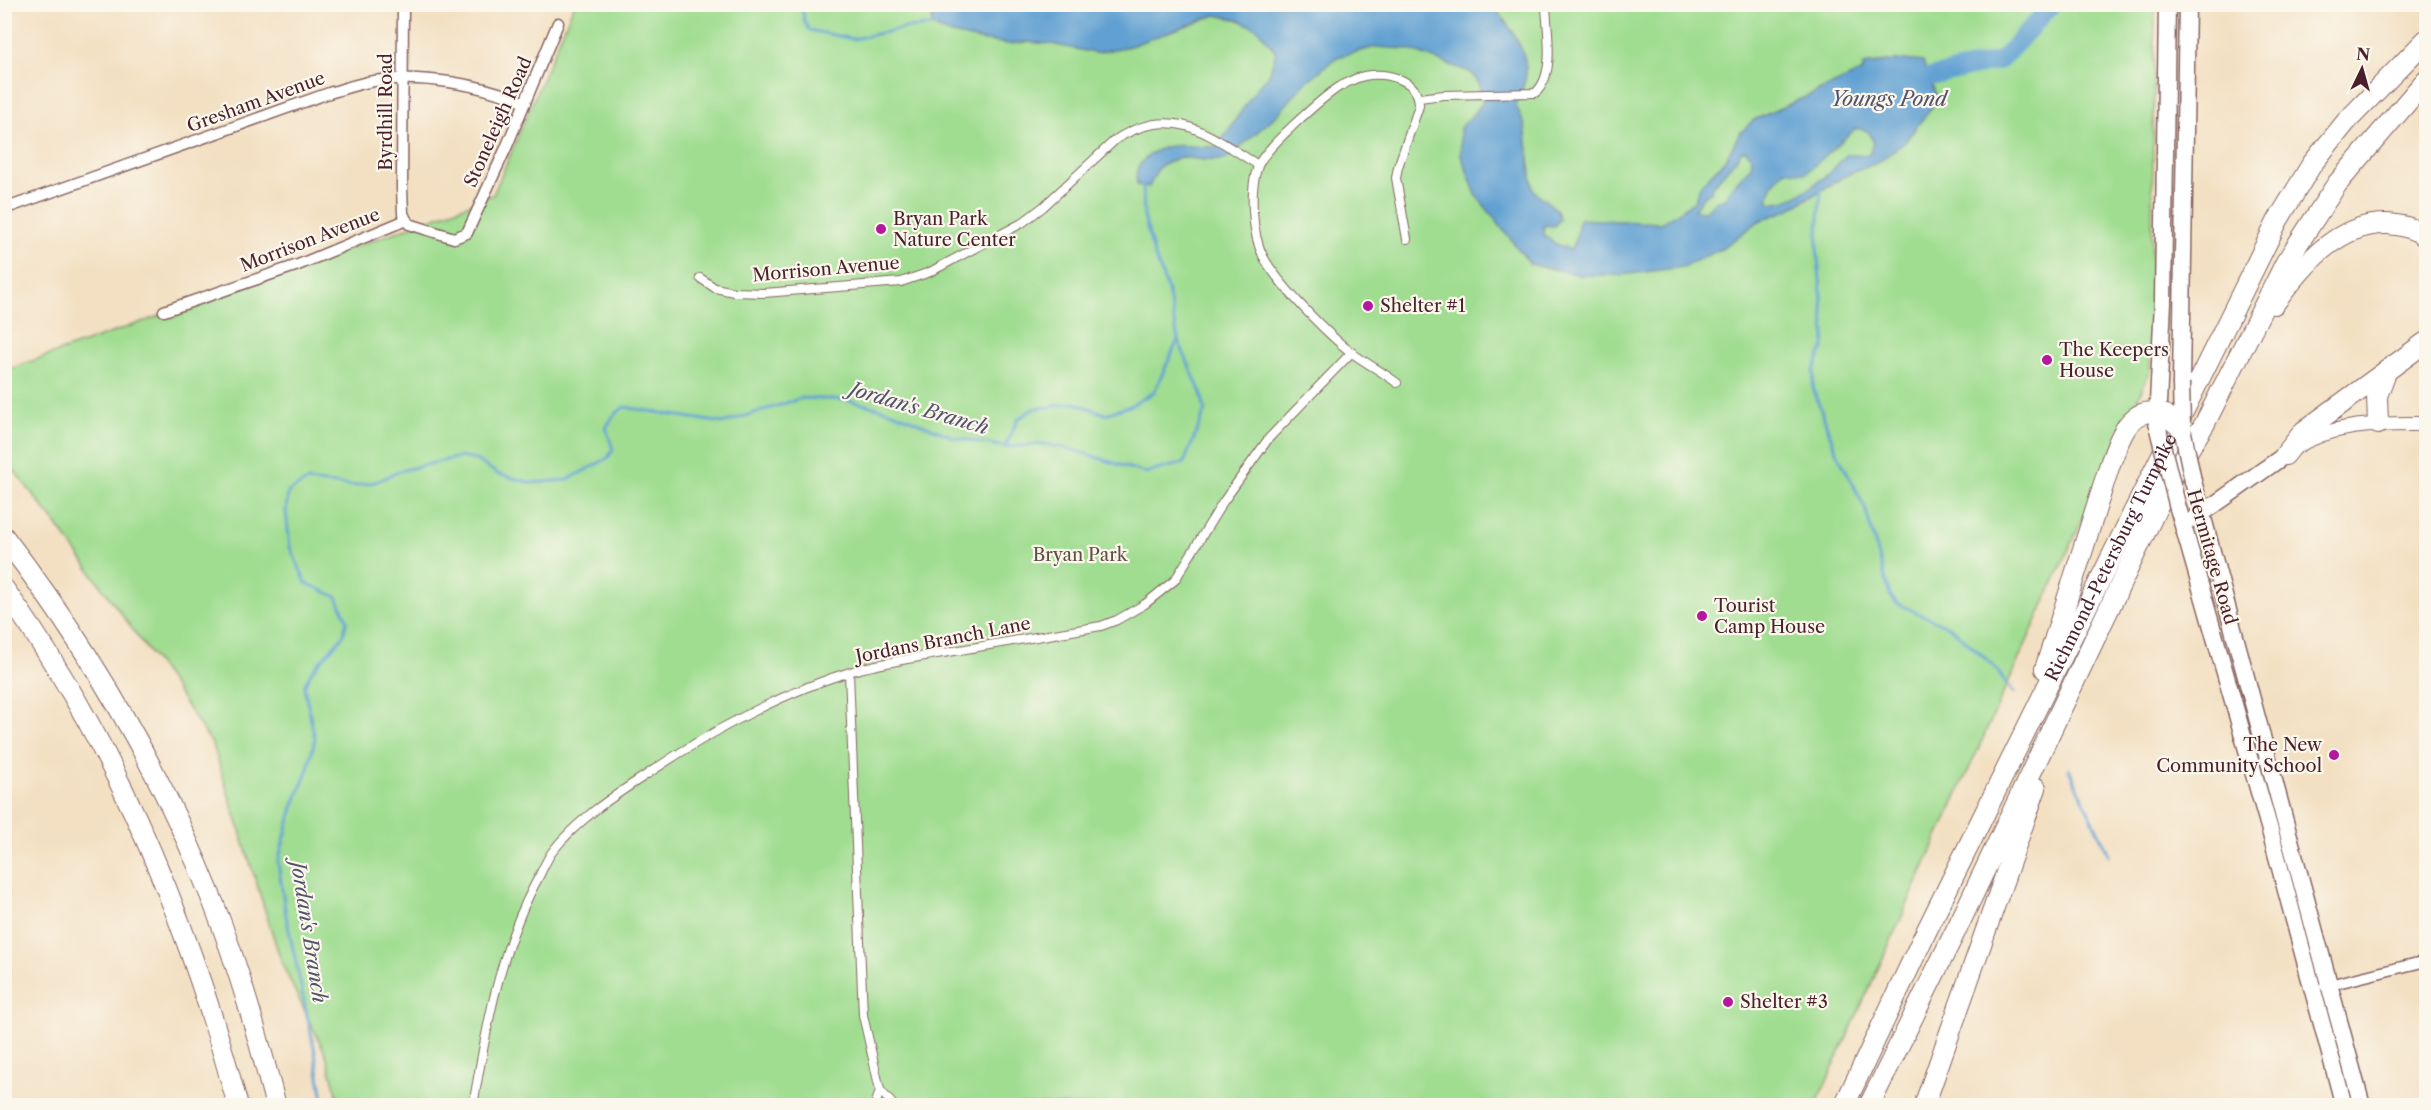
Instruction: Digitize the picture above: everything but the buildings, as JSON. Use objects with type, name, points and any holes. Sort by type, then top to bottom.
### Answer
[{"type":"highway","name":"Richmond-Petersburg Turnpike","points":[[1844,1106],[2025,731],[2278,220],[2312,164],[2346,122],[2427,40]]},
{"type":"highway","name":"Richmond-Petersburg Turnpike","points":[[1869,1106],[1961,920],[2172,476],[2204,425],[2286,261],[2337,184],[2412,94],[2427,80]]},
{"type":"highway","points":[[2236,361],[2288,286],[2326,245],[2355,228],[2375,224],[2399,225],[2418,230],[2427,237]]},
{"type":"highway","points":[[2285,455],[2304,431],[2427,342]]},
{"type":"highway","points":[[2378,424],[2377,396],[2386,372]]},
{"type":"highway","points":[[2025,731],[2116,449],[2131,420],[2142,414],[2182,428]]},
{"type":"highway","points":[[4,537],[37,580],[105,683],[163,790],[213,904],[240,979],[276,1106]]},
{"type":"highway","points":[[4,589],[25,617],[79,705],[161,874],[206,993],[238,1106]]},
{"type":"highway","points":[[1924,1106],[1978,948],[2076,679]]},
{"type":"main road","name":"Hermitage Road","points":[[2167,4],[2160,419],[2182,525],[2321,987],[2362,1106]]},
{"type":"main road","name":"Hermitage Road","points":[[2187,4],[2182,428],[2201,514],[2321,987],[2344,1106]]},
{"type":"main road","points":[[2182,525],[2285,455]]},
{"type":"street","name":"Byrdhill Road","points":[[403,4],[402,187],[403,213],[406,220]]},
{"type":"street","points":[[1419,99],[1444,95],[1535,93],[1546,81],[1548,68],[1546,6]]},
{"type":"street","name":"Stoneleigh Road","points":[[467,233],[558,23]]},
{"type":"street","points":[[1397,383],[1352,352],[1318,322],[1264,257],[1255,233],[1253,210],[1258,165],[1279,140],[1329,94],[1351,80],[1365,76],[1398,78],[1408,82],[1416,90],[1419,99],[1396,178],[1407,239]]},
{"type":"street","name":"Gresham Avenue","points":[[4,209],[329,93],[373,81],[403,79],[443,82],[490,90],[525,103]]},
{"type":"street","name":"Morrison Avenue","points":[[700,278],[715,288],[734,292],[764,293],[901,282],[930,272],[1022,223],[1043,207],[1115,140],[1135,128],[1151,123],[1188,126],[1217,139],[1258,165]]},
{"type":"street","name":"Morrison Avenue","points":[[164,311],[298,265],[406,220],[410,224],[454,238],[467,233]]},
{"type":"street","name":"Jordans Branch Lane","points":[[473,1106],[488,1022],[510,941],[522,910],[552,853],[577,826],[607,801],[711,734],[779,701],[849,673],[889,662],[1101,626],[1145,604],[1175,580],[1223,502],[1269,438],[1352,352]]},
{"type":"street","points":[[2285,455],[2316,436],[2345,428],[2378,424],[2427,424]]},
{"type":"street","points":[[849,673],[863,1015],[880,1090],[894,1106]]},
{"type":"street","points":[[2321,987],[2427,961]]},
{"type":"street","points":[[874,1106],[880,1090]]},
{"type":"green space","name":"Bryan Park","points":[[574,5],[2155,5],[2150,371],[1816,1105],[340,1105],[326,1055],[282,964],[213,745],[172,684],[57,525],[5,459],[4,371],[399,231],[493,195]]},
{"type":"water","name":"Youngs Pond","points":[[939,4],[1492,5],[1517,40],[1525,60],[1525,80],[1516,106],[1525,126],[1533,190],[1557,210],[1560,219],[1554,226],[1544,225],[1544,235],[1554,243],[1571,250],[1577,234],[1579,219],[1660,223],[1669,218],[1694,202],[1701,184],[1725,160],[1740,133],[1754,120],[1863,71],[1863,65],[1905,60],[1923,62],[1937,97],[1935,103],[1905,142],[1879,162],[1847,175],[1790,209],[1759,221],[1723,248],[1683,267],[1622,275],[1580,275],[1530,264],[1476,195],[1461,155],[1460,128],[1483,103],[1479,83],[1470,72],[1407,49],[1376,47],[1337,57],[1304,84],[1278,114],[1225,160],[1180,157],[1159,167],[1149,187],[1137,185],[1136,176],[1139,165],[1144,159],[1165,147],[1217,147],[1257,88],[1269,75],[1276,52],[1258,29],[1239,20],[1216,15],[1130,46],[1095,53],[1051,44],[1027,42],[1009,44],[948,33],[932,26],[932,13]],"holes":[[[1855,129],[1869,132],[1873,142],[1870,153],[1846,155],[1811,187],[1789,199],[1769,202],[1771,188],[1785,170],[1806,173]],[[1745,150],[1752,157],[1751,166],[1728,192],[1727,197],[1717,201],[1705,211],[1694,210],[1703,196],[1712,191],[1711,188],[1741,151]]]},
{"type":"waterway","points":[[802,4],[804,21],[809,30],[853,39],[905,28],[932,26]]},
{"type":"waterway","points":[[1930,77],[2001,60],[2053,4]]},
{"type":"waterway","name":"Jordan's Branch","points":[[324,1106],[286,916],[278,862],[293,807],[308,769],[315,739],[304,687],[311,672],[343,636],[347,620],[337,597],[306,583],[290,547],[286,512],[288,492],[307,481],[354,486],[376,482],[399,471],[460,457],[476,460],[498,474],[532,483],[567,480],[608,458],[613,449],[606,428],[614,415],[624,407],[723,423],[802,398],[848,400],[893,412],[953,437],[1005,447],[1045,444],[1077,451],[1145,473],[1184,463],[1205,411],[1201,393],[1178,340],[1168,291],[1154,254],[1144,217],[1143,186]]},
{"type":"waterway","points":[[1821,190],[1817,248],[1825,334],[1824,346],[1814,370],[1813,388],[1836,451],[1865,508],[1890,595],[1896,603],[1951,628],[1992,664],[2014,693]]},
{"type":"waterway","points":[[1005,447],[1018,419],[1033,409],[1075,403],[1105,414],[1130,406],[1154,392],[1178,340]]},
{"type":"waterway","points":[[2069,769],[2109,855]]},
{"type":"place","name":"Bryan Park Nature Center","points":[[881,229]]},
{"type":"place","name":"Shelter #1","points":[[1368,306]]},
{"type":"place","name":"The Keepers House","points":[[2047,360]]},
{"type":"place","name":"Tourist Camp House","points":[[1702,616]]},
{"type":"place","name":"The New Community School","points":[[2334,755]]},
{"type":"place","name":"Shelter #3","points":[[1728,1002]]}]
